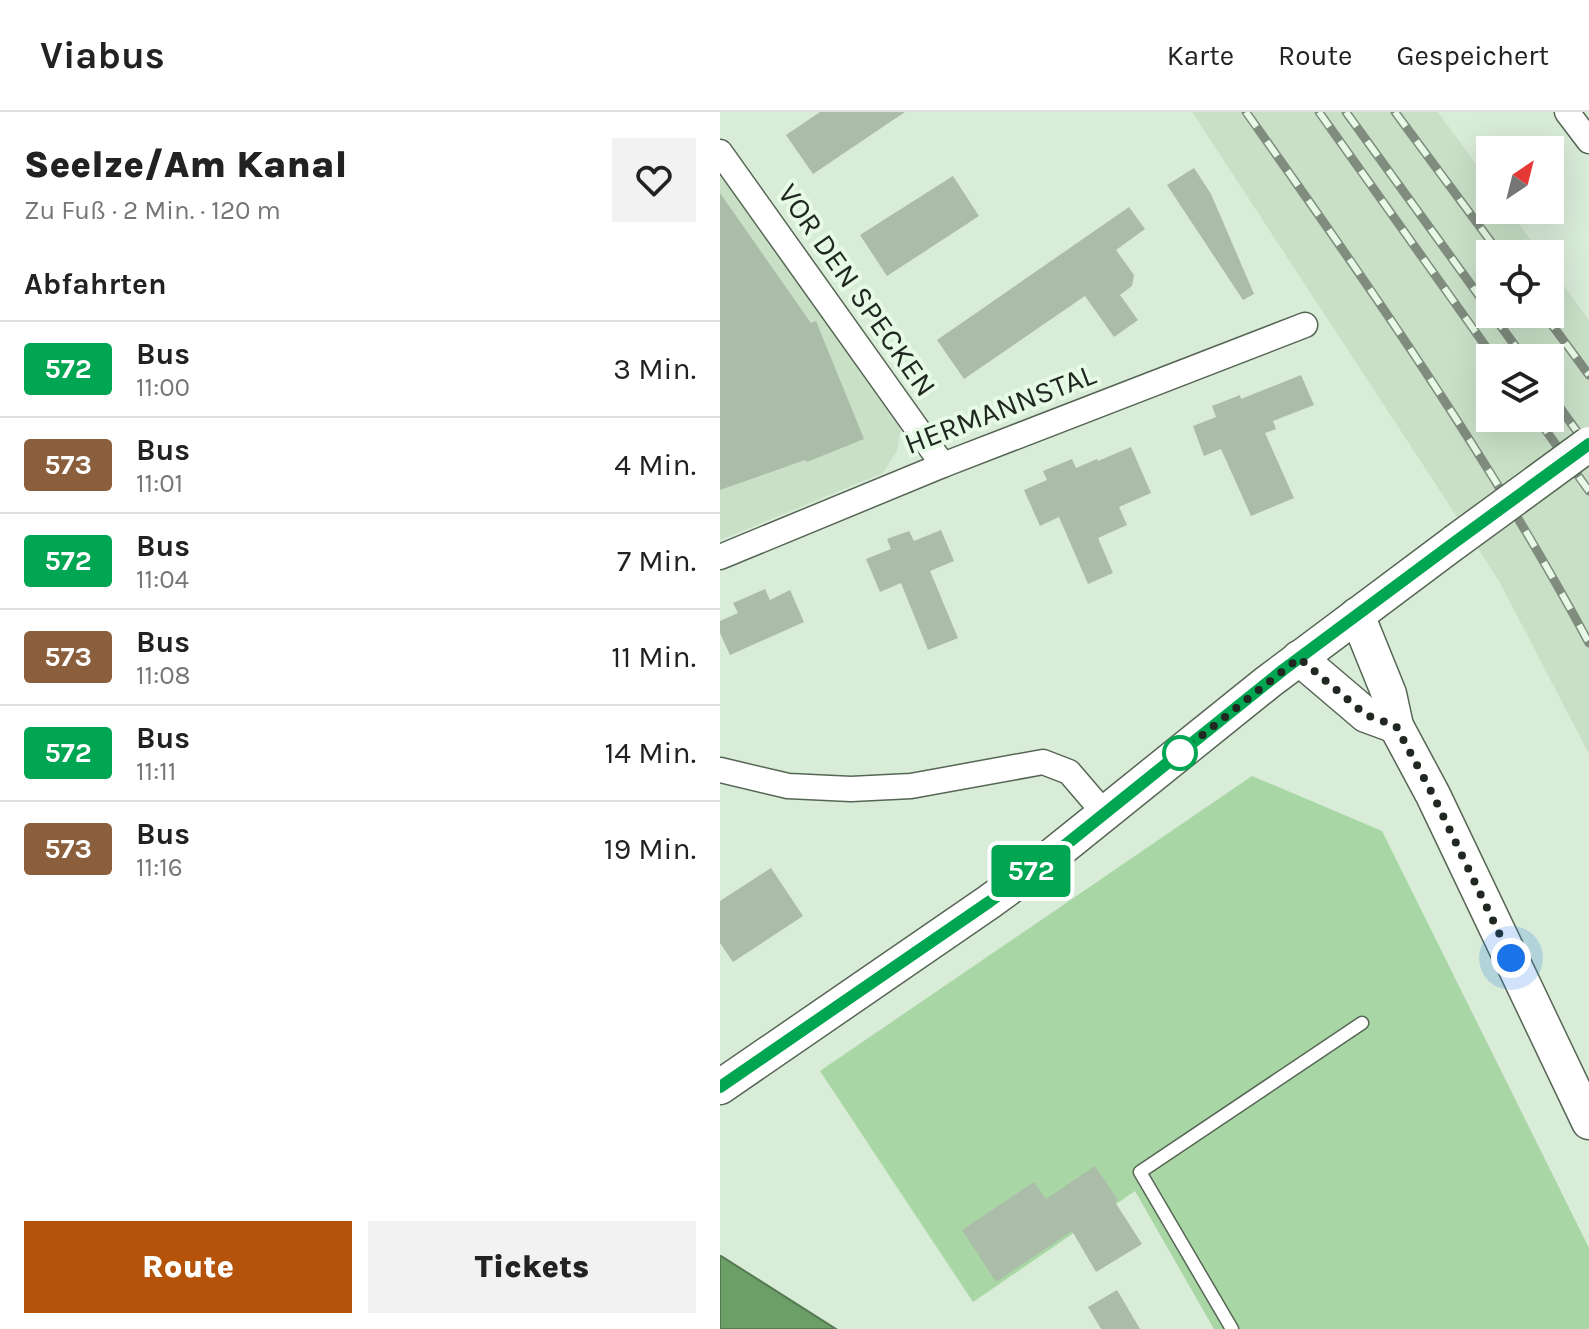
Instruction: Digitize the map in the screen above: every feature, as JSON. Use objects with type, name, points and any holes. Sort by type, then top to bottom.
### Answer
[{"type":"main road","points":[[720,1087],[989,902],[1105,814],[1299,658],[1589,444]]},
{"type":"main road","points":[[1357,615],[1389,694],[1396,726],[1433,795],[1589,1122]]},
{"type":"main road","points":[[1299,658],[1366,715],[1396,726]]},
{"type":"street","points":[[1567,112],[1589,141]]},
{"type":"street","name":"VOR DEN SPECKEN","points":[[720,152],[943,465]]},
{"type":"street","name":"HERMANNSTAL","points":[[720,557],[943,465],[1305,325]]},
{"type":"street","points":[[720,770],[788,786],[851,789],[911,786],[1043,762],[1069,772],[1105,814]]},
{"type":"lane","points":[[1232,1329],[1140,1172],[1362,1023]]},
{"type":"shaded area","points":[[1192,112],[1438,112],[1476,164],[1476,224],[1519,224],[1531,240],[1476,240],[1476,328],[1564,328],[1564,285],[1589,320],[1589,754],[1499,581]]},
{"type":"shaded area","points":[[720,164],[902,422],[897,451],[883,473],[720,540]]},
{"type":"shaded area","points":[[1252,776],[1382,831],[1589,1248],[1589,1329],[1214,1329],[1135,1191],[973,1302],[820,1071]]},
{"type":"shaded area","points":[[721,1256],[836,1329],[720,1329]]},
{"type":"building","points":[[820,112],[905,112],[813,174],[786,135]]},
{"type":"building","points":[[1194,168],[1211,194],[1254,294],[1243,300],[1167,185]]},
{"type":"building","points":[[953,176],[979,216],[887,276],[860,235]]},
{"type":"building","points":[[720,193],[811,323],[816,321],[864,439],[807,462],[805,460],[720,490]]},
{"type":"building","points":[[1129,207],[1145,229],[1116,250],[1134,275],[1132,286],[1120,295],[1138,320],[1114,337],[1085,296],[964,379],[937,340]]},
{"type":"building","points":[[1301,375],[1314,405],[1273,421],[1276,429],[1265,433],[1294,498],[1251,516],[1221,449],[1204,456],[1193,426],[1216,417],[1212,406],[1240,395],[1241,399]]},
{"type":"building","points":[[1131,447],[1151,493],[1119,507],[1127,525],[1098,538],[1113,573],[1088,584],[1059,517],[1040,526],[1024,490],[1047,480],[1043,471],[1072,459],[1076,468]]},
{"type":"building","points":[[941,530],[954,561],[930,571],[958,638],[928,650],[901,583],[880,592],[866,559],[891,549],[887,539],[909,531],[914,541]]},
{"type":"building","points":[[765,589],[770,600],[790,590],[804,622],[730,655],[720,633],[720,621],[738,613],[733,603]]},
{"type":"building","points":[[771,868],[803,916],[733,962],[720,943],[720,901]]},
{"type":"building","points":[[1095,1166],[1142,1244],[1096,1272],[1072,1231],[996,1282],[962,1230],[1034,1182],[1046,1199]]},
{"type":"building","points":[[1117,1290],[1140,1329],[1101,1329],[1088,1307]]},
{"type":"railway","points":[[1246,112],[1426,372],[1551,574],[1589,643]]},
{"type":"railway","points":[[1319,112],[1484,344]]},
{"type":"railway","points":[[1346,112],[1476,292]]},
{"type":"railway","points":[[1395,112],[1490,240]]},
{"type":"railway","points":[[1502,328],[1514,344]]},
{"type":"railway","points":[[1554,328],[1589,375]]},
{"type":"railway","points":[[1564,413],[1589,448]]},
{"type":"railway","points":[[1547,432],[1589,491]]},
{"type":"bus line","name":"572","points":[[720,1087],[1048,859],[1283,670],[1589,444]]},
{"type":"route","points":[[1180,753],[1299,658],[1366,715],[1396,726],[1433,795],[1511,958]]}]
